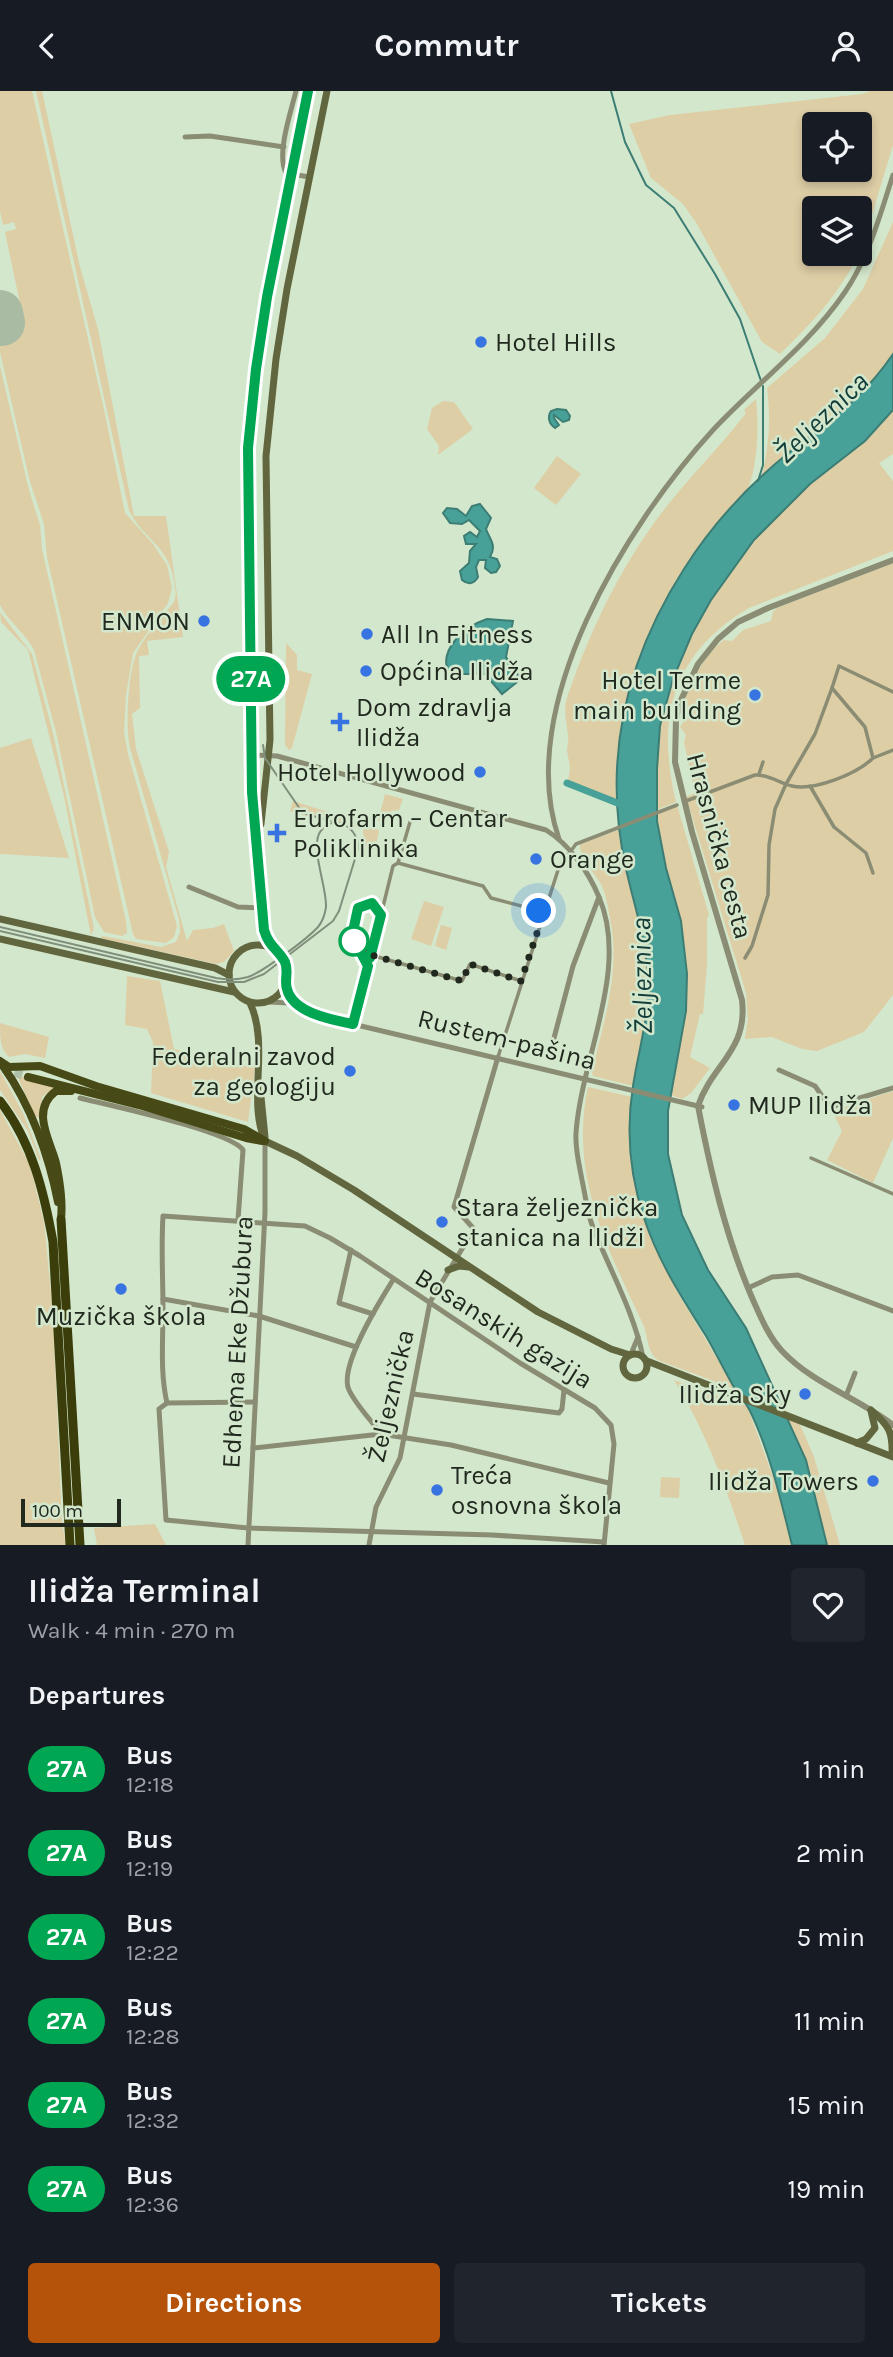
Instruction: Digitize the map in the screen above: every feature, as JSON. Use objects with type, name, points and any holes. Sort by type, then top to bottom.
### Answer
[{"type":"highway","points":[[0,1101],[33,1161],[46,1200],[52,1242],[70,1545]]},
{"type":"highway","points":[[61,1219],[80,1545]]},
{"type":"main road","points":[[272,949],[264,930],[252,755],[248,448],[256,369],[308,91]]},
{"type":"main road","points":[[256,836],[261,824],[269,756],[270,643],[265,523],[266,456],[276,359],[327,91]]},
{"type":"main road","points":[[0,919],[215,968],[229,975]]},
{"type":"main road","points":[[215,968],[232,960],[258,940],[264,930]]},
{"type":"main road","points":[[0,939],[234,992],[250,1003],[267,1002],[276,998],[286,984],[286,965],[281,956],[272,949],[250,946]]},
{"type":"main road","points":[[232,960],[229,975],[234,992]]},
{"type":"main road","name":"Edhema Eke Džubura","points":[[257,1025],[267,1002]]},
{"type":"main road","name":"Edhema Eke Džubura","points":[[250,1003],[257,1025],[258,1117],[265,1141]]},
{"type":"main road","points":[[0,1062],[9,1067],[40,1066],[96,1086],[244,1129],[355,1190],[538,1311],[611,1349],[645,1359],[659,1367],[892,1456],[891,1433],[886,1423],[871,1410]]},
{"type":"main road","points":[[0,1062],[16,1087],[36,1130],[61,1219]]},
{"type":"main road","points":[[28,1077],[265,1141]]},
{"type":"main road","points":[[61,1219],[60,1183],[44,1126],[46,1101],[56,1091],[62,1090],[117,1103],[139,1105]]},
{"type":"main road","name":"Edhema Eke Džubura","points":[[259,1093],[263,1103],[265,1141]]},
{"type":"main road","points":[[244,1129],[251,1127],[258,1117]]},
{"type":"main road","points":[[448,1270],[460,1266],[472,1269]]},
{"type":"main road","points":[[611,1349],[630,1377],[638,1378],[650,1369],[659,1367]]},
{"type":"main road","points":[[623,1368],[630,1355]]},
{"type":"main road","points":[[644,1375],[647,1369],[645,1359]]},
{"type":"main road","points":[[857,1443],[866,1439],[875,1428],[871,1410]]},
{"type":"street","points":[[296,91],[284,147],[284,170],[309,177]]},
{"type":"street","points":[[186,137],[210,136],[284,147]]},
{"type":"street","points":[[559,839],[552,820],[548,795],[549,753],[553,723],[569,660],[619,561],[658,498],[737,404],[831,310],[857,274],[893,175]]},
{"type":"street","name":"Hrasnička cesta","points":[[893,560],[747,618],[728,631],[712,646],[690,677],[676,719],[675,762],[681,803],[742,1000],[744,1017],[742,1030],[729,1055],[706,1088],[700,1106],[723,1221],[766,1329],[782,1351],[809,1374],[893,1425]]},
{"type":"street","points":[[745,958],[752,946],[767,899],[771,827],[775,809],[786,784],[811,743],[839,666],[893,692]]},
{"type":"street","points":[[832,688],[864,727],[873,758]]},
{"type":"street","points":[[498,1057],[559,867],[576,844],[718,787],[759,774],[798,787],[810,786],[846,775],[866,765],[873,758],[893,750]]},
{"type":"street","points":[[252,755],[269,756],[407,791],[546,831],[559,839],[591,878],[605,913],[609,942],[608,974],[575,1148],[590,1219],[636,1327],[645,1359]]},
{"type":"street","points":[[759,774],[763,762]]},
{"type":"street","points":[[810,786],[837,829],[866,853],[873,873]]},
{"type":"street","points":[[381,915],[393,866],[398,863],[410,822]]},
{"type":"street","points":[[398,863],[482,886],[491,898],[544,912]]},
{"type":"street","points":[[189,887],[238,907],[263,908]]},
{"type":"street","points":[[554,1038],[573,966],[598,897]]},
{"type":"street","points":[[371,955],[462,981],[470,964],[521,981]]},
{"type":"street","points":[[286,984],[292,1000],[303,1009]]},
{"type":"street","name":"Rustem-pašina","points":[[267,1002],[289,1003],[340,1021],[700,1106]]},
{"type":"street","name":"Željeznička","points":[[369,1545],[376,1507],[394,1473],[404,1438],[430,1302],[474,1229],[454,1207],[498,1057]]},
{"type":"street","points":[[779,1070],[815,1086],[830,1107],[893,1088]]},
{"type":"street","points":[[80,1098],[165,1120],[240,1146],[243,1150],[237,1220]]},
{"type":"street","name":"Edhema Eke Džubura","points":[[248,1545],[265,1221],[265,1141]]},
{"type":"street","points":[[811,1158],[893,1194]]},
{"type":"street","name":"Bosanskih gazija","points":[[163,1299],[160,1257],[163,1216],[265,1221],[305,1226],[351,1250],[520,1363],[595,1408],[611,1425],[614,1444],[604,1543]]},
{"type":"street","points":[[351,1250],[340,1303],[373,1314]]},
{"type":"street","points":[[748,1288],[772,1277],[798,1275],[893,1311]]},
{"type":"street","points":[[381,1434],[348,1389],[347,1378],[356,1347],[393,1280]]},
{"type":"street","points":[[167,1403],[163,1388],[163,1299],[259,1316],[356,1347]]},
{"type":"street","points":[[630,1355],[638,1337]]},
{"type":"street","points":[[846,1396],[855,1373]]},
{"type":"street","points":[[413,1394],[559,1413],[562,1409],[564,1389]]},
{"type":"street","points":[[255,1402],[167,1403],[159,1409],[166,1520],[248,1528],[492,1535],[604,1543]]},
{"type":"street","points":[[253,1448],[381,1434],[451,1445],[608,1483]]},
{"type":"street","points":[[491,1545],[492,1535]]},
{"type":"street","points":[[532,1537],[532,1545]]},
{"type":"shaded area","points":[[0,91],[32,91],[125,513],[153,544],[167,565],[172,588],[168,603],[133,653],[126,695],[124,732],[177,926],[174,937],[166,943],[136,939],[133,934],[47,557],[44,524],[30,482],[0,352],[0,333],[25,327],[5,232],[16,229],[14,222],[3,225],[0,211]]},
{"type":"shaded area","points":[[36,91],[42,91],[80,267],[98,329],[134,516],[166,516],[183,637],[147,641],[149,655],[139,656],[140,708],[132,714],[136,749],[169,852],[166,867],[187,941],[193,930],[224,924],[234,951],[224,962],[216,964],[100,938],[103,936],[161,947],[176,942],[180,932],[179,919],[130,748],[128,727],[128,698],[138,650],[174,602],[176,591],[166,558],[129,510]]},
{"type":"shaded area","points":[[870,91],[893,91],[893,145],[872,215],[872,196],[802,196],[802,266],[852,266],[824,307],[780,354],[762,342],[697,224],[683,204],[651,178],[629,124],[670,115]]},
{"type":"shaded area","points":[[893,222],[893,354],[842,413],[761,478],[768,434],[767,388],[825,338],[863,289]]},
{"type":"shaded area","points":[[0,366],[29,490],[40,525],[42,549],[126,921],[127,933],[122,936],[104,932],[95,917],[56,732],[34,650],[0,605]]},
{"type":"shaded area","points":[[756,399],[757,444],[748,489],[684,568],[654,622],[642,651],[624,709],[616,770],[616,801],[567,782],[570,770],[566,702],[586,646],[606,603],[628,562],[654,523],[735,427],[746,413],[744,410]]},
{"type":"shaded area","points":[[443,401],[454,402],[473,429],[438,455],[439,446],[427,429],[432,408]]},
{"type":"shaded area","points":[[893,410],[893,454],[879,463],[893,481],[893,551],[749,608],[723,626],[702,646],[686,668],[676,691],[670,716],[670,772],[676,802],[656,810],[660,725],[681,656],[697,624],[737,563],[784,508],[864,442]]},
{"type":"shaded area","points":[[557,456],[581,474],[556,505],[534,488]]},
{"type":"shaded area","points":[[893,563],[893,995],[864,1032],[817,1051],[802,1049],[772,1037],[745,1039],[748,1019],[746,993],[686,797],[695,793],[684,742],[686,735],[680,727],[686,718],[686,709],[683,706],[699,670],[710,653],[724,640],[732,641],[743,630],[771,621],[777,608]]},
{"type":"shaded area","points":[[0,612],[32,654],[53,733],[94,928],[91,936],[64,796],[28,650],[1,622]]},
{"type":"shaded area","points":[[286,643],[297,655],[297,670],[312,674],[292,748],[289,750],[285,745]]},
{"type":"shaded area","points":[[31,738],[69,858],[0,854],[0,748]]},
{"type":"shaded area","points":[[385,794],[403,799],[399,810],[391,811],[384,823],[378,821]]},
{"type":"shaded area","points":[[293,801],[375,827],[379,831],[375,849],[365,850],[363,829],[310,813],[306,816],[290,811]]},
{"type":"shaded area","points":[[677,805],[709,915],[703,1014],[700,1014],[690,1057],[710,1068],[691,1093],[682,1099],[671,1095],[685,1007],[684,941],[656,814]]},
{"type":"shaded area","points":[[619,830],[640,916],[649,983],[642,1042],[633,1086],[593,1076],[592,1072],[610,995],[613,937],[603,890],[585,861],[580,844]]},
{"type":"shaded area","points":[[424,901],[444,907],[431,946],[411,939]]},
{"type":"shaded area","points":[[441,925],[452,928],[446,950],[435,946]]},
{"type":"shaded area","points":[[127,976],[160,981],[174,1049],[255,1068],[248,1122],[151,1093],[153,1042],[147,1029],[125,1025]]},
{"type":"shaded area","points":[[0,1023],[49,1037],[45,1058],[25,1054],[9,1057],[2,1046]]},
{"type":"shaded area","points":[[0,1071],[23,1113],[41,1159],[39,1160],[28,1131],[0,1090]]},
{"type":"shaded area","points":[[20,1076],[56,1086],[42,1097],[40,1117],[36,1117],[18,1078]]},
{"type":"shaded area","points":[[588,1087],[632,1097],[630,1151],[637,1197],[675,1288],[735,1389],[660,1361],[650,1350],[643,1324],[595,1210],[584,1150],[583,1119]]},
{"type":"shaded area","points":[[893,1091],[893,1138],[873,1183],[827,1160],[842,1131],[832,1111]]},
{"type":"shaded area","points":[[0,1110],[30,1165],[44,1222],[53,1314],[62,1523],[66,1545],[0,1545]]},
{"type":"shaded area","points":[[674,1380],[747,1406],[777,1488],[792,1545],[745,1545],[706,1440]]},
{"type":"shaded area","points":[[784,1414],[798,1420],[814,1457],[840,1545],[827,1545],[806,1460]]},
{"type":"shaded area","points":[[661,1477],[680,1478],[679,1498],[660,1497]]},
{"type":"shaded area","points":[[155,1524],[166,1545],[97,1545],[94,1528]]},
{"type":"water","points":[[893,354],[893,410],[865,441],[810,484],[754,540],[711,600],[692,634],[673,679],[660,726],[657,821],[666,868],[681,921],[687,974],[686,1011],[668,1111],[668,1154],[682,1215],[708,1270],[746,1328],[806,1460],[827,1545],[792,1545],[757,1427],[663,1264],[644,1218],[635,1186],[630,1119],[648,987],[643,942],[619,829],[618,751],[633,676],[647,639],[664,604],[695,553],[744,493],[772,466],[831,420],[869,385]]},
{"type":"water","points":[[566,410],[570,416],[569,420],[563,422],[554,415],[559,425],[555,428],[549,416],[551,411]]},
{"type":"water","points":[[480,504],[491,518],[486,529],[493,546],[490,557],[497,559],[500,566],[496,572],[491,573],[485,568],[486,560],[479,560],[476,567],[478,577],[469,583],[462,580],[460,571],[469,563],[470,551],[476,544],[466,544],[464,536],[470,532],[477,537],[480,531],[469,520],[462,524],[450,523],[443,513],[447,508],[457,509],[466,516],[472,506]]},
{"type":"water","points":[[487,619],[513,621],[506,657],[521,679],[502,694],[485,674],[449,674],[446,665],[450,647],[456,640],[471,627]]},
{"type":"waterway","points":[[611,91],[625,142],[646,185],[674,208],[715,274],[740,319],[761,381]]},
{"type":"waterway","name":"Željeznica","points":[[758,481],[763,465],[763,386]]},
{"type":"waterway","points":[[567,783],[625,806]]},
{"type":"runway","points":[[0,313],[2,323]]},
{"type":"tunnel","points":[[3,1069],[28,1077]]},
{"type":"tram line","points":[[263,745],[265,758],[300,809],[306,814],[338,823]]},
{"type":"tram line","points":[[0,927],[216,978],[244,978],[284,955],[321,922],[326,899],[317,848],[320,832],[332,823],[339,823],[351,829],[358,842],[339,911],[333,921],[264,974],[244,982],[218,982],[0,931]]},
{"type":"bus line","name":"27A","points":[[308,91],[267,297],[248,448],[252,792],[264,930],[272,949],[281,956],[286,965],[287,991],[292,1000],[303,1009],[353,1024],[368,966],[352,936],[358,908],[372,903],[381,915],[370,958]]},
{"type":"place","name":"Hotel Hills","points":[[481,342]]},
{"type":"place","name":"ENMON","points":[[204,621]]},
{"type":"place","name":"All In Fitness","points":[[367,634]]},
{"type":"place","name":"Općina Ilidža","points":[[366,671]]},
{"type":"place","name":"Hotel Terme main building","points":[[755,695]]},
{"type":"place","name":"Dom zdravlja Ilidža","points":[[340,722]]},
{"type":"place","name":"Hotel Hollywood","points":[[480,772]]},
{"type":"place","name":"Eurofarm – Centar Poliklinika","points":[[277,833]]},
{"type":"place","name":"Orange","points":[[536,859]]},
{"type":"place","name":"Federalni zavod za geologiju","points":[[350,1071]]},
{"type":"place","name":"MUP Ilidža","points":[[734,1105]]},
{"type":"place","name":"Stara željeznička stanica na Ilidži","points":[[442,1222]]},
{"type":"place","name":"Muzička škola","points":[[121,1289]]},
{"type":"place","name":"Ilidža Sky","points":[[805,1394]]},
{"type":"place","name":"Ilidža Towers","points":[[873,1481]]},
{"type":"place","name":"Treća osnovna škola","points":[[437,1490]]},
{"type":"route","points":[[354,941],[371,955],[462,981],[470,964],[521,981],[544,912],[539,911]]}]
